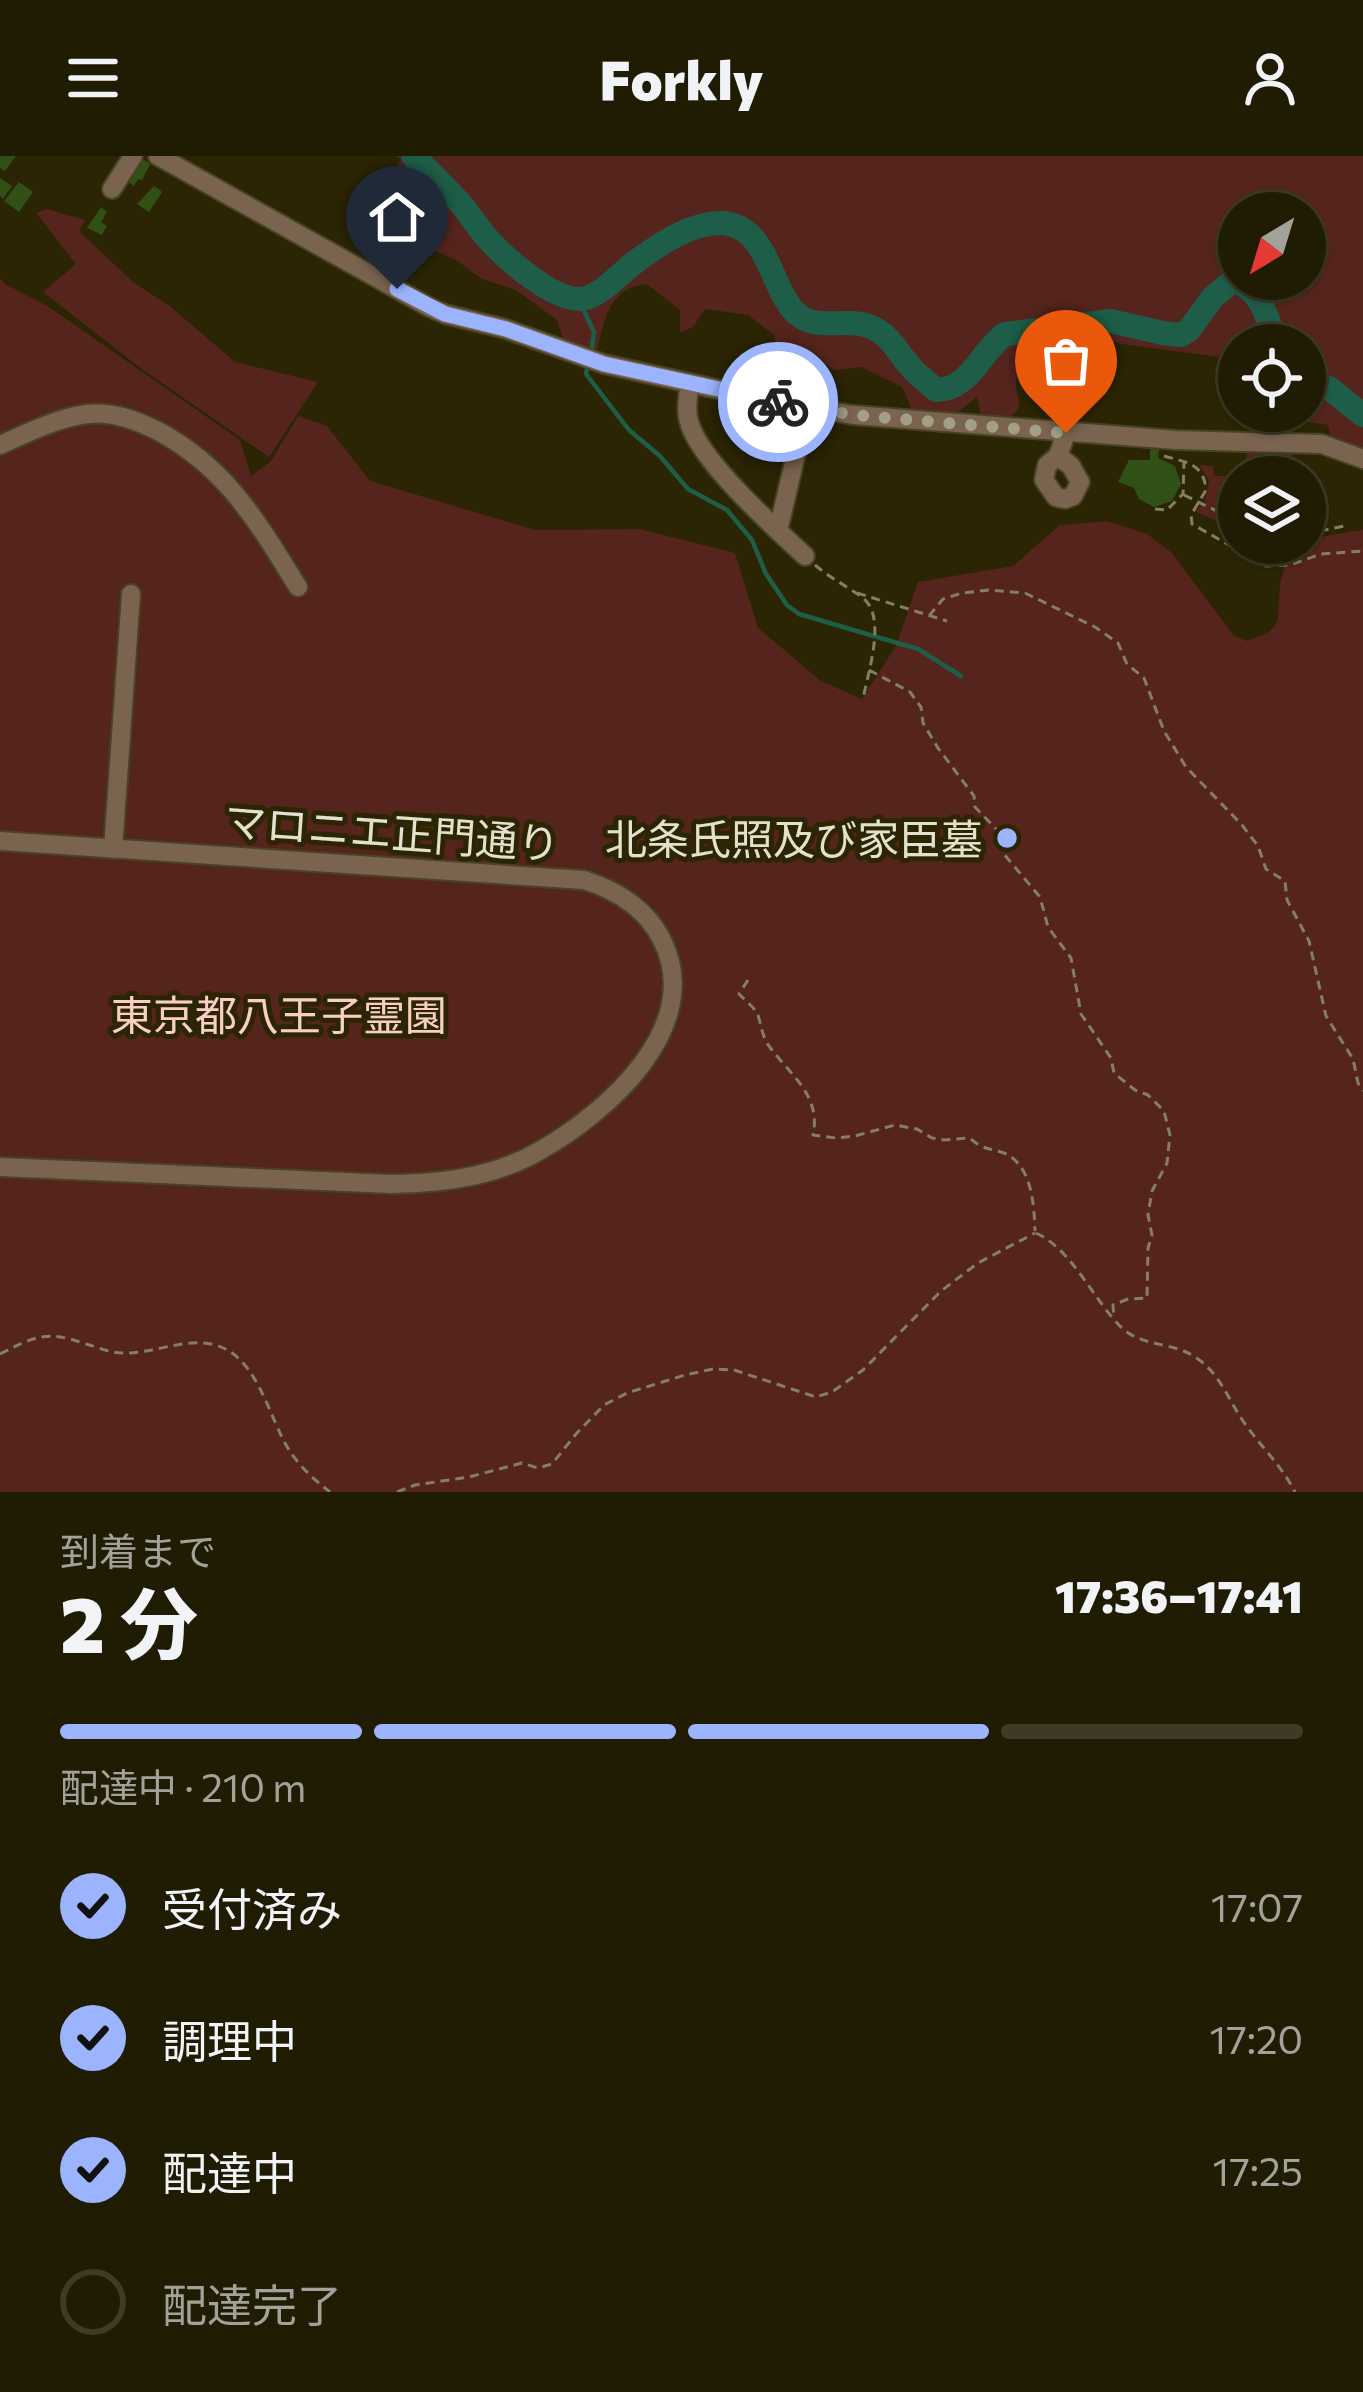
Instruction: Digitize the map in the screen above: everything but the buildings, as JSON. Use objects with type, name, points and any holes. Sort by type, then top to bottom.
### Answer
[{"type":"street","points":[[112,189],[134,156]]},
{"type":"street","points":[[158,156],[429,307],[604,364],[853,415],[1176,440],[1322,444],[1363,459]]},
{"type":"street","points":[[690,384],[686,409],[703,450],[805,556]]},
{"type":"street","points":[[778,531],[807,407]]},
{"type":"street","points":[[0,445],[86,414],[134,419],[186,447],[215,470],[240,497],[298,587]]},
{"type":"street","points":[[1058,456],[1066,433]]},
{"type":"street","points":[[113,849],[131,594]]},
{"type":"street","name":"マロニエ正門通り","points":[[0,842],[584,880],[623,896],[641,912],[667,950],[673,977],[665,1026],[648,1057],[589,1118],[538,1152],[478,1175],[391,1184],[0,1167]]},
{"type":"path","points":[[1163,454],[1200,470],[1206,490],[1191,515],[1192,524],[1218,539]]},
{"type":"path","points":[[1155,509],[1167,509],[1183,494],[1184,460]]},
{"type":"path","points":[[1183,494],[1218,511]]},
{"type":"path","points":[[1326,530],[1349,526]]},
{"type":"path","points":[[1326,554],[1363,551]]},
{"type":"path","points":[[805,556],[867,601],[874,614],[863,699]]},
{"type":"path","points":[[1263,564],[1295,564]]},
{"type":"path","points":[[853,592],[946,621]]},
{"type":"path","points":[[929,616],[943,599],[962,593],[1025,592],[1118,643],[1127,664],[1144,678],[1164,731],[1186,767],[1243,825],[1266,869],[1285,880],[1287,901],[1309,941],[1325,1016],[1353,1059],[1363,1091]]},
{"type":"path","points":[[869,670],[910,692],[921,707],[923,723],[974,796],[976,807],[997,830],[1003,853],[1040,897],[1048,927],[1072,958],[1081,1014],[1112,1058],[1114,1073],[1164,1111],[1169,1149],[1148,1215],[1152,1235],[1147,1298],[1113,1305],[1114,1318]]},
{"type":"path","points":[[748,980],[739,994],[757,1011],[769,1045],[804,1090],[816,1122],[813,1135],[855,1136],[895,1125],[932,1138],[970,1138],[982,1149],[998,1150],[1023,1169],[1034,1203],[1034,1232]]},
{"type":"path","points":[[1034,1232],[1072,1262],[1127,1332],[1140,1340],[1177,1347],[1214,1373],[1295,1492]]},
{"type":"path","points":[[398,1492],[522,1462],[538,1468],[552,1464],[604,1405],[685,1375],[734,1370],[816,1397],[832,1392],[863,1370],[940,1291],[1034,1232]]},
{"type":"path","points":[[0,1354],[35,1336],[67,1337],[122,1354],[203,1343],[224,1348],[243,1364],[266,1400],[289,1450],[330,1492]]},
{"type":"green space","points":[[396,156],[1363,156],[1363,452],[1331,440],[1326,425],[1326,324],[1218,324],[1218,357],[1121,344],[1093,334],[1032,337],[1017,377],[1019,405],[1009,418],[981,415],[977,397],[957,413],[913,412],[902,387],[861,367],[834,370],[819,358],[784,363],[774,335],[748,315],[705,309],[693,327],[680,333],[680,310],[647,284],[634,286],[617,298],[606,316],[597,350],[563,338],[557,320],[516,290],[482,279],[456,260],[369,222],[400,159]]},
{"type":"green space","points":[[47,209],[85,220],[79,231],[133,282],[171,307],[235,362],[318,382],[269,457],[143,370],[43,292],[76,264],[36,213]]},
{"type":"green space","name":"東京都八王子霊園","points":[[0,278],[240,440],[251,476],[271,461],[298,416],[327,426],[370,481],[535,530],[639,529],[735,553],[758,628],[821,681],[862,699],[896,646],[918,582],[1013,566],[1060,525],[1107,521],[1147,534],[1171,552],[1234,636],[1247,641],[1275,625],[1286,564],[1326,564],[1326,536],[1363,530],[1363,1492],[0,1492]]},
{"type":"green space","points":[[1247,450],[1294,451],[1292,456],[1247,456]]},
{"type":"green space","points":[[1199,465],[1213,466],[1218,476],[1218,522],[1195,511],[1204,503],[1209,481]]},
{"type":"waterway","points":[[413,156],[506,257],[547,288],[574,299],[600,291],[647,254],[688,230],[721,223],[736,226],[758,244],[785,298],[801,317],[877,330],[936,390],[958,384],[1005,334],[1110,321],[1181,335],[1234,280],[1257,298],[1270,324]]},
{"type":"waterway","points":[[578,298],[594,332],[591,354]]},
{"type":"waterway","points":[[588,365],[586,374],[629,430],[688,489],[727,510],[752,540],[766,574],[787,605],[799,614],[918,649],[961,676]]},
{"type":"waterway","points":[[1326,387],[1363,415]]},
{"type":"way so far","points":[[778,402],[853,415],[1066,433]]},
{"type":"place","name":"北条氏照及び家臣墓","points":[[1007,838]]},
{"type":"route","points":[[397,289],[445,314],[506,329],[604,364],[778,402]]}]
